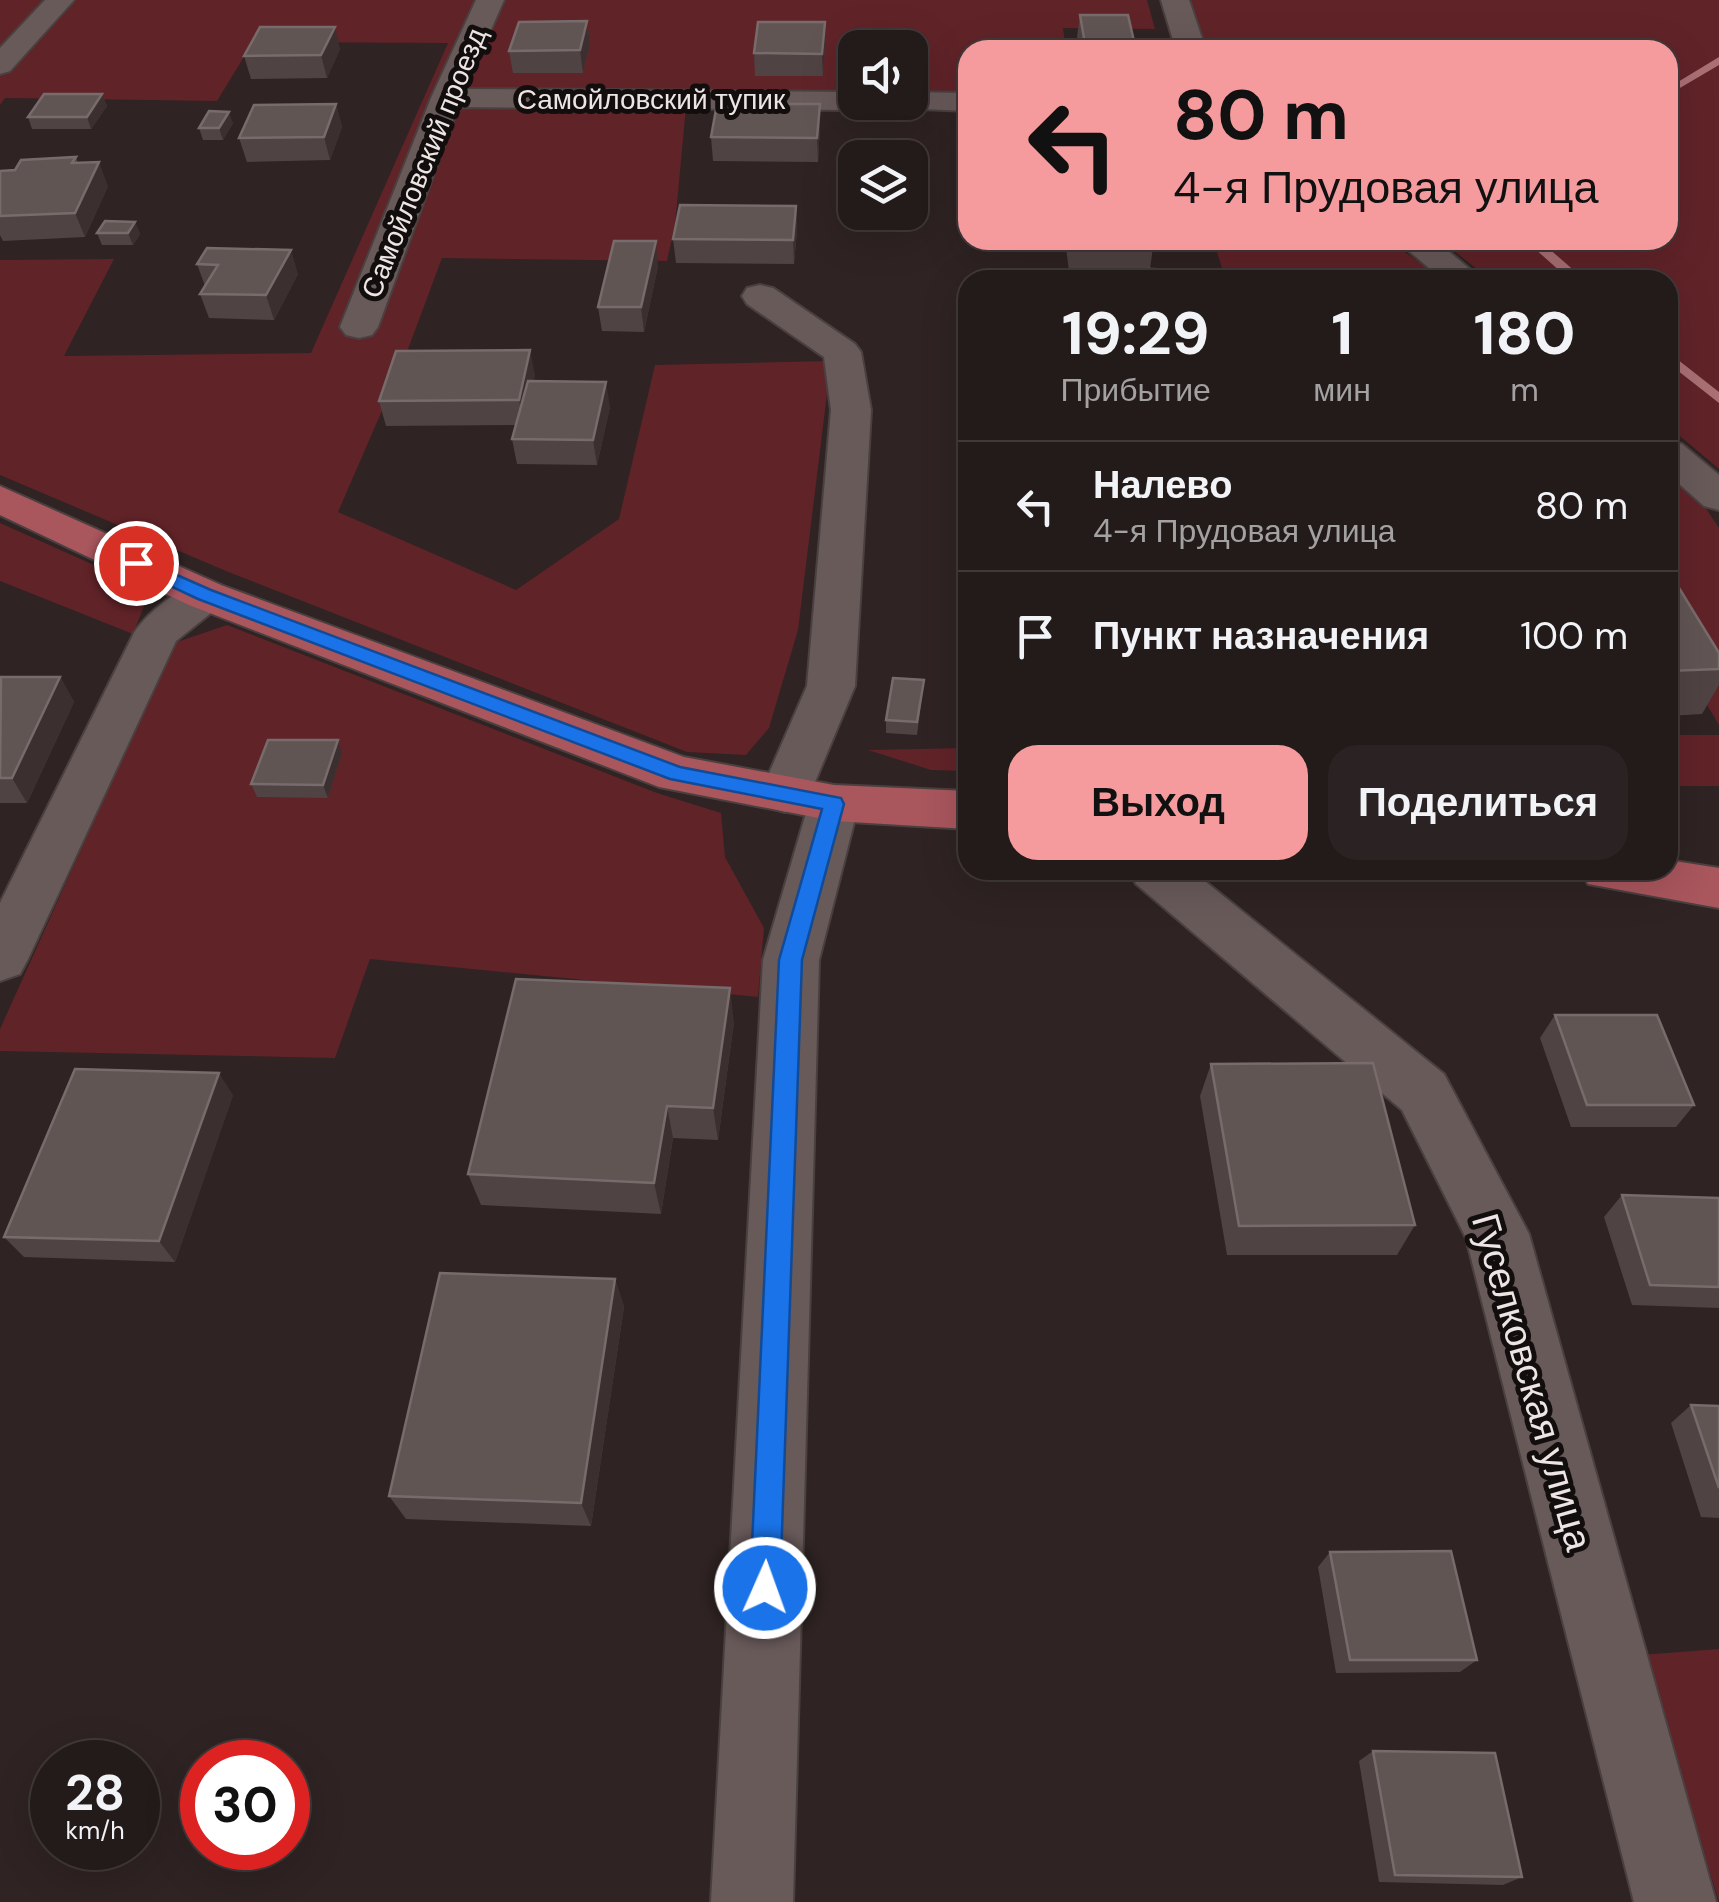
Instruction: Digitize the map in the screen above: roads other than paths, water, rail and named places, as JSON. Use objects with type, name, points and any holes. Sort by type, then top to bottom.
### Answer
[{"type":"main road","points":[[0,500],[205,594],[677,774],[810,799],[958,809]]},
{"type":"main road","points":[[1669,880],[1719,888]]},
{"type":"street","points":[[0,66],[60,0]]},
{"type":"street","name":"Самойловский проезд","points":[[359,327],[446,98],[490,0]]},
{"type":"street","points":[[1175,0],[1187,40]]},
{"type":"street","name":"Самойловский тупик","points":[[446,98],[838,101]]},
{"type":"street","points":[[928,101],[958,102]]},
{"type":"street","points":[[1426,250],[1452,270]]},
{"type":"street","points":[[752,1902],[791,960],[810,799],[804,757],[831,686],[851,410],[842,352],[760,296]]},
{"type":"street","points":[[1678,462],[1719,497]]},
{"type":"street","points":[[0,958],[12,902],[157,633],[205,594]]},
{"type":"street","name":"Гуселковская улица","points":[[1167,880],[1423,1092],[1497,1234],[1675,1902]]},
{"type":"waterway","points":[[1678,86],[1719,60]]},
{"type":"waterway","points":[[1543,250],[1566,270]]},
{"type":"waterway","points":[[1678,364],[1719,399]]}]
